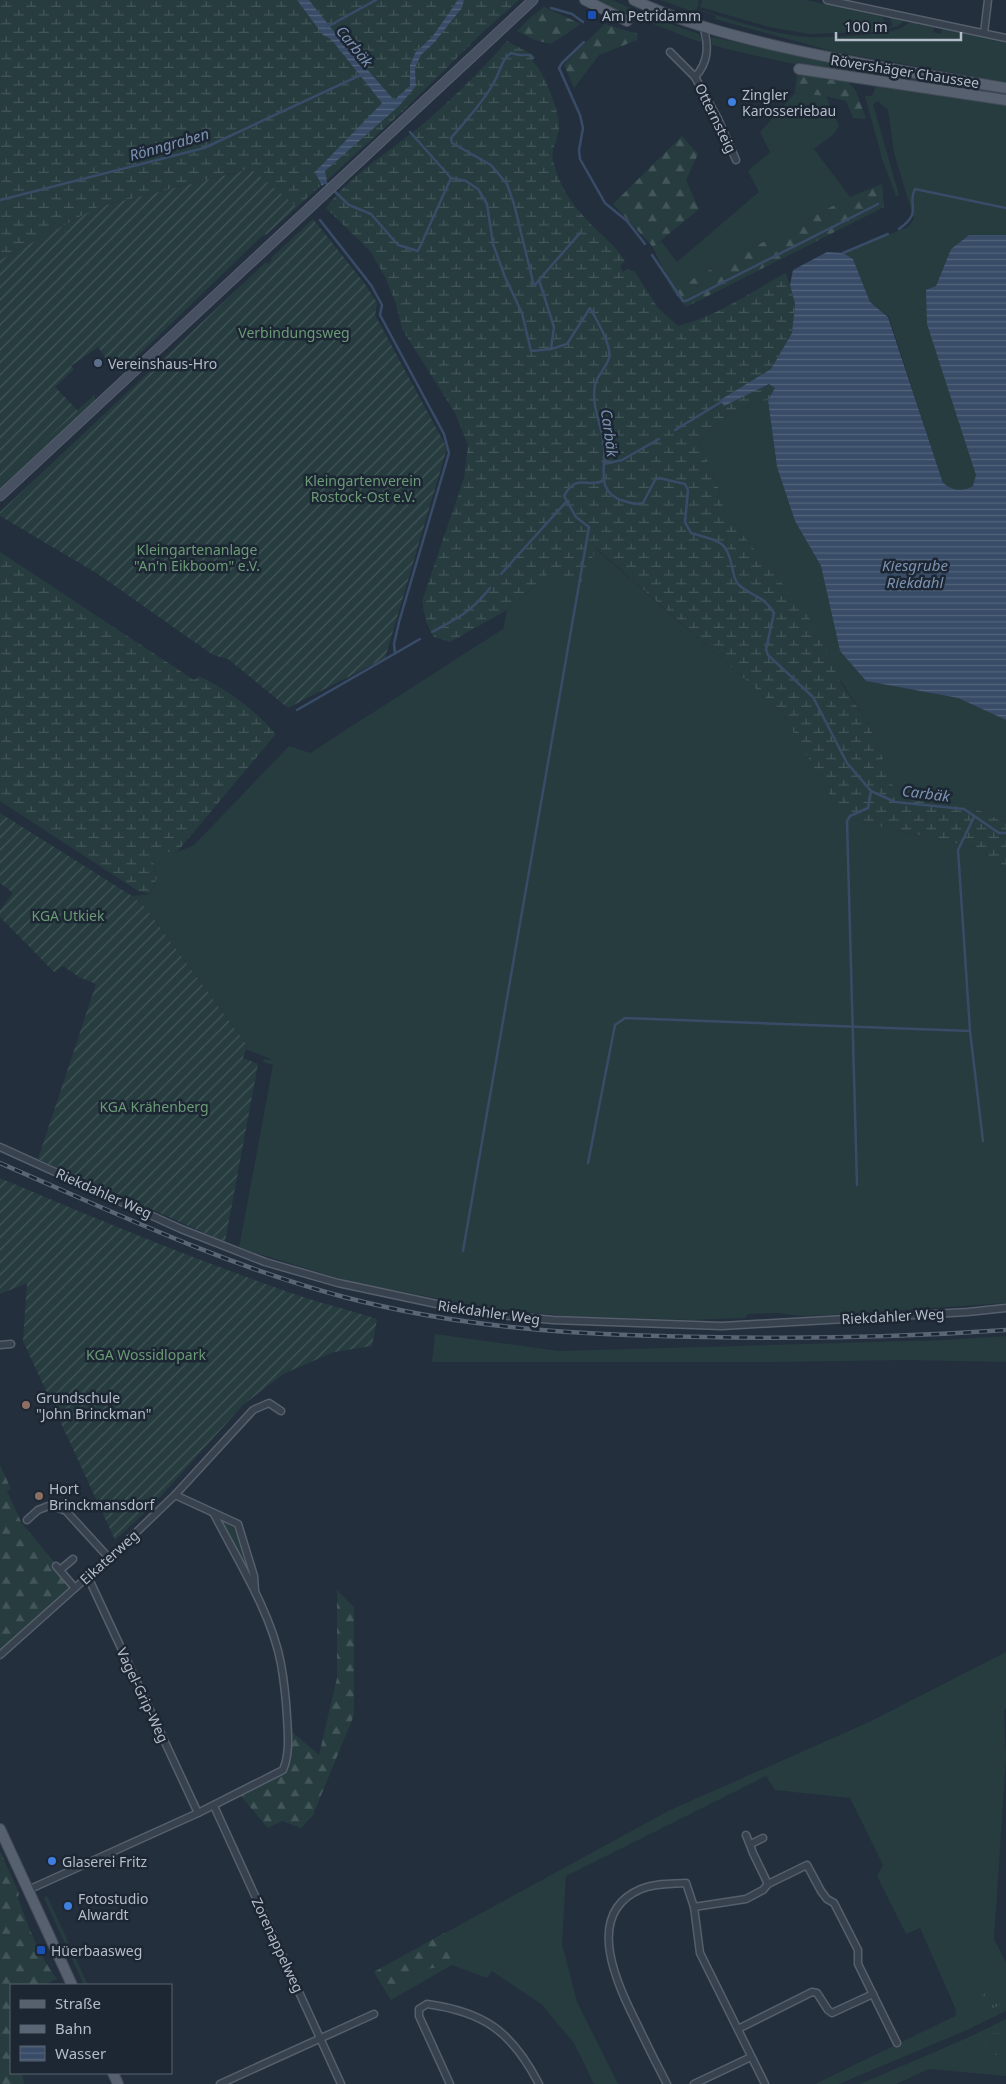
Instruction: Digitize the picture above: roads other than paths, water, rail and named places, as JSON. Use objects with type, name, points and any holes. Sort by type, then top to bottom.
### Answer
[{"type":"main road","points":[[0,496],[533,0]]},
{"type":"main road","points":[[585,0],[627,21]]},
{"type":"main road","name":"Rövershäger Chaussee","points":[[634,0],[703,26],[761,43],[829,58],[1006,88]]},
{"type":"main road","name":"Rövershäger Chaussee","points":[[799,68],[1006,100]]},
{"type":"main road","points":[[0,1829],[72,1984]]},
{"type":"street","points":[[827,0],[1006,38]]},
{"type":"street","points":[[984,34],[988,0]]},
{"type":"street","name":"Otternsteig","points":[[695,77],[706,61],[707,49],[703,26]]},
{"type":"street","name":"Otternsteig","points":[[670,52],[695,77],[718,119],[736,160]]},
{"type":"street","name":"Riekdahler Weg","points":[[0,1146],[181,1228],[257,1259],[338,1283],[480,1313],[554,1320],[722,1326],[968,1312],[1006,1308]]},
{"type":"street","points":[[0,1346],[11,1344]]},
{"type":"street","name":"Eikaterweg","points":[[0,1655],[109,1558],[175,1495],[253,1410],[269,1403],[281,1411]]},
{"type":"street","points":[[175,1495],[238,1524],[254,1576],[256,1596]]},
{"type":"street","points":[[27,1520],[38,1510],[51,1505],[66,1511],[109,1558]]},
{"type":"street","points":[[28,1890],[214,1806],[283,1770],[286,1763],[288,1735],[281,1663],[274,1639],[256,1596],[214,1514]]},
{"type":"street","points":[[73,1559],[58,1568],[75,1588]]},
{"type":"street","name":"Vagel-Grip-Weg","points":[[88,1577],[198,1813]]},
{"type":"street","name":"Zorenappelweg","points":[[214,1806],[341,2084]]},
{"type":"street","points":[[746,1835],[751,1844],[752,1853],[768,1884]]},
{"type":"street","points":[[751,1844],[764,1838]]},
{"type":"street","points":[[694,1907],[746,1899],[764,1890],[768,1884],[807,1865],[821,1892],[834,1903],[858,1950],[858,1964],[897,2043]]},
{"type":"street","points":[[667,2084],[622,1993],[613,1968],[608,1935],[610,1921],[617,1906],[628,1896],[655,1885],[686,1883],[694,1907],[700,1952],[766,2084]]},
{"type":"street","points":[[738,2029],[812,1992],[817,1993],[832,2013],[873,1994]]},
{"type":"street","points":[[450,2084],[419,2016],[419,2009],[427,2004],[453,2008],[481,2018],[502,2032],[519,2050],[539,2084]]},
{"type":"street","points":[[220,2084],[374,2014]]},
{"type":"street","points":[[694,2084],[751,2057]]},
{"type":"water","points":[[297,0],[309,0],[394,100],[410,86],[410,65],[415,53],[432,37],[458,0],[464,0],[462,8],[433,44],[421,55],[415,68],[416,86],[399,106],[325,171],[327,181],[322,186],[315,172],[382,103],[331,39],[323,35]]},
{"type":"water","name":"Kiesgrube Riekdahl","points":[[969,235],[1006,235],[1006,720],[958,698],[866,681],[840,651],[821,566],[795,521],[777,467],[768,400],[775,388],[769,384],[724,406],[720,400],[771,369],[792,333],[795,304],[790,285],[793,270],[827,252],[843,253],[853,259],[870,302],[888,317],[943,483],[958,490],[973,486],[976,475],[927,324],[926,290],[936,286],[951,249]]},
{"type":"waterway","points":[[327,27],[376,0]]},
{"type":"waterway","points":[[551,8],[572,14],[583,22]]},
{"type":"waterway","points":[[584,42],[559,68],[580,115],[583,128],[579,150],[580,159],[605,203],[627,221],[645,244]]},
{"type":"waterway","points":[[533,58],[529,55],[511,53],[503,63],[484,98],[451,138],[452,143],[491,165],[507,184],[514,204],[534,286],[539,280]]},
{"type":"waterway","name":"Rönngraben","points":[[0,200],[204,148],[363,74]]},
{"type":"waterway","name":"Carbäk","points":[[410,132],[451,178],[466,181],[478,189],[487,204],[493,244],[505,277],[522,313],[531,351],[551,349],[567,344],[590,308],[606,339],[609,353],[608,361],[596,381],[594,393],[604,446],[605,486],[609,492],[624,501],[640,504],[643,503],[655,480],[659,478],[685,484],[688,490],[685,522],[691,533],[723,545],[730,557],[738,584],[766,602],[770,607],[774,613],[766,649],[768,655],[813,697],[847,763],[871,791],[895,802],[964,809],[999,833],[1006,833]]},
{"type":"waterway","points":[[325,182],[349,205],[371,214],[398,245],[418,251],[451,178]]},
{"type":"waterway","points":[[899,229],[913,213],[912,199],[915,189],[1006,208]]},
{"type":"waterway","points":[[652,255],[683,301],[686,301],[878,204]]},
{"type":"waterway","points":[[320,220],[371,285],[382,305],[380,315],[444,434],[449,453],[399,622],[394,644],[395,653]]},
{"type":"waterway","points":[[551,349],[554,327],[539,280],[580,233]]},
{"type":"waterway","points":[[843,253],[888,234]]},
{"type":"waterway","points":[[675,430],[721,402]]},
{"type":"waterway","points":[[604,464],[622,460],[659,439]]},
{"type":"waterway","points":[[463,1251],[589,527],[576,517],[564,496],[573,485],[578,483],[597,483],[603,481]]},
{"type":"waterway","points":[[501,574],[566,502]]},
{"type":"waterway","points":[[432,632],[464,614],[490,588]]},
{"type":"waterway","points":[[297,710],[420,639]]},
{"type":"waterway","points":[[857,1185],[847,821],[850,816],[868,808],[871,791]]},
{"type":"waterway","points":[[588,1163],[615,1025],[625,1018],[970,1031],[958,850],[974,817]]},
{"type":"waterway","points":[[970,1031],[983,1141]]},
{"type":"railway","points":[[0,1163],[169,1236],[256,1269],[344,1297],[434,1316],[523,1328],[658,1336],[855,1337],[1006,1330]]},
{"type":"place","name":"Am Petridamm","points":[[592,15]]},
{"type":"place","name":"Zingler Karosseriebau","points":[[732,102]]},
{"type":"place","name":"Vereinshaus-Hro","points":[[98,363]]},
{"type":"place","name":"Grundschule \"John Brinckman\"","points":[[26,1405]]},
{"type":"place","name":"Hort Brinckmansdorf","points":[[39,1496]]},
{"type":"place","name":"Glaserei Fritz","points":[[52,1861]]},
{"type":"place","name":"Fotostudio Alwardt","points":[[68,1906]]},
{"type":"place","name":"Hüerbaasweg","points":[[41,1950]]},
{"type":"park label","name":"Verbindungsweg","points":[[294,332]]},
{"type":"park label","name":"Kleingartenverein Rostock-Ost e.V.","points":[[363,488]]},
{"type":"park label","name":"Kleingartenanlage \"An'n Eikboom\" e.V.","points":[[197,558]]},
{"type":"park label","name":"KGA Utkiek","points":[[68,915]]},
{"type":"park label","name":"KGA Krähenberg","points":[[154,1106]]},
{"type":"park label","name":"KGA Wossidlopark","points":[[146,1354]]}]
